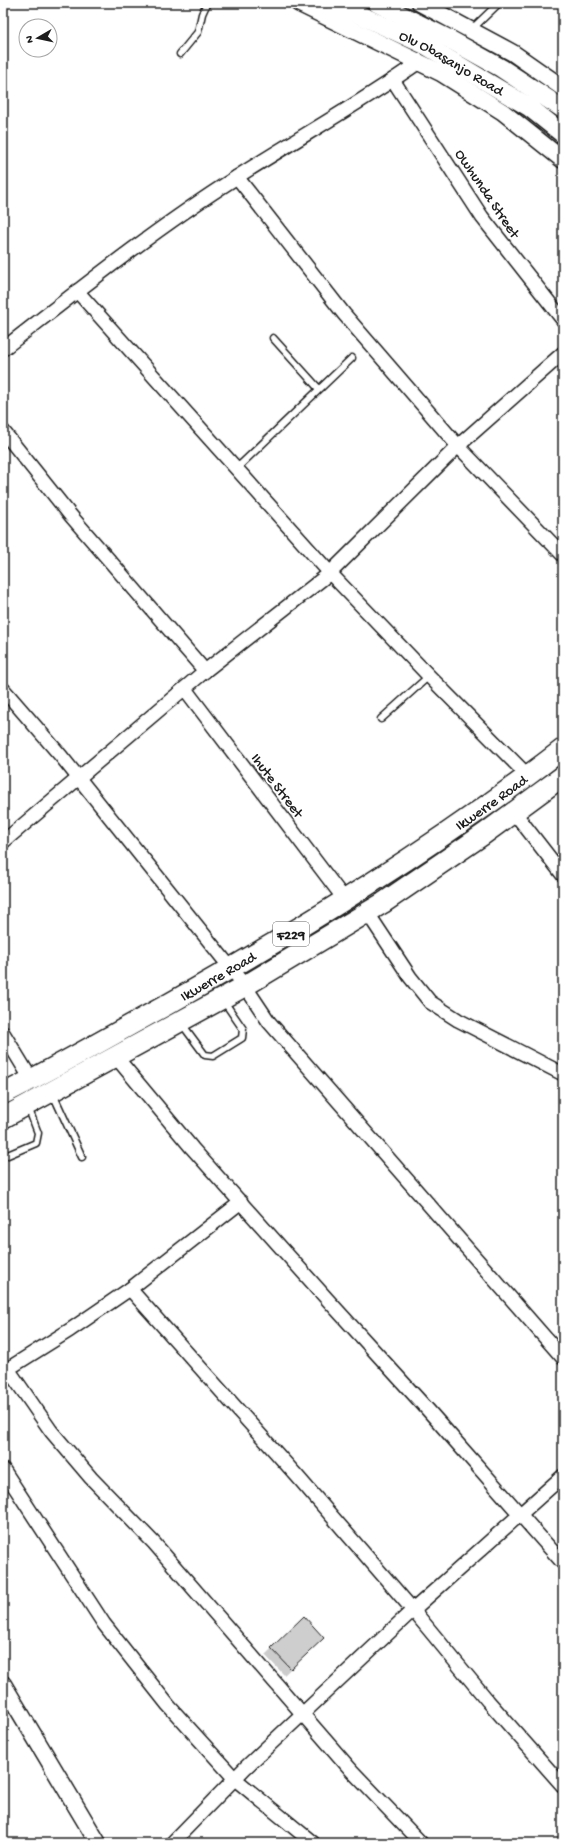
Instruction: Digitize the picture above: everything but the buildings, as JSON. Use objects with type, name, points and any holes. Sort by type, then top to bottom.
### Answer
[{"type":"main road","name":"Olu Obasanjo Road","points":[[334,3],[425,45],[529,107],[563,134]]},
{"type":"main road","name":"Olu Obasanjo Road","points":[[377,3],[456,43],[501,68],[563,110]]},
{"type":"main road","name":"Ikwerre Road","points":[[3,1094],[231,969],[345,900],[387,874],[528,776],[563,749]]},
{"type":"main road","name":"Ikwerre Road","points":[[3,1118],[245,986],[368,912],[514,812],[563,776]]},
{"type":"street","points":[[298,3],[441,73],[503,112],[563,160]]},
{"type":"street","points":[[420,3],[513,53],[563,88]]},
{"type":"street","points":[[3,349],[154,232],[236,177],[393,80],[419,62]]},
{"type":"street","name":"Owhunda Street","points":[[393,80],[482,217],[563,320]]},
{"type":"street","points":[[236,177],[344,314],[458,446],[563,555]]},
{"type":"street","points":[[78,291],[330,573],[528,776]]},
{"type":"street","points":[[3,842],[205,672],[330,573],[458,446],[563,353]]},
{"type":"street","points":[[3,431],[72,516],[205,672]]},
{"type":"street","points":[[3,689],[79,779],[245,986],[269,1022],[563,1358]]},
{"type":"street","name":"Ihute Street","points":[[185,689],[345,900]]},
{"type":"street","points":[[514,812],[563,875]]},
{"type":"street","points":[[368,912],[410,977],[430,1002],[458,1020],[563,1074]]},
{"type":"street","points":[[3,1033],[31,1079]]},
{"type":"street","points":[[116,1057],[192,1148],[326,1299],[428,1410],[563,1563]]},
{"type":"street","points":[[240,1202],[130,1289],[70,1330],[5,1370],[51,1431],[91,1478],[154,1543],[352,1771],[421,1843]]},
{"type":"street","points":[[130,1289],[413,1610],[488,1701],[563,1786]]},
{"type":"street","points":[[3,1469],[104,1624],[168,1705],[235,1779],[313,1843]]},
{"type":"street","points":[[172,1843],[235,1779],[413,1610],[563,1476]]},
{"type":"street","points":[[3,1684],[98,1843]]},
{"type":"lane","points":[[180,54],[198,32],[206,3]]},
{"type":"lane","points":[[471,30],[499,3]]},
{"type":"lane","points":[[274,338],[319,389]]},
{"type":"lane","points":[[236,469],[352,358]]},
{"type":"lane","points":[[381,719],[429,676]]},
{"type":"lane","points":[[180,1021],[205,1055],[213,1056],[242,1038],[244,1034],[243,1029],[222,998]]},
{"type":"lane","points":[[52,1092],[82,1157]]},
{"type":"lane","points":[[3,1157],[36,1143],[38,1133],[27,1106]]}]
